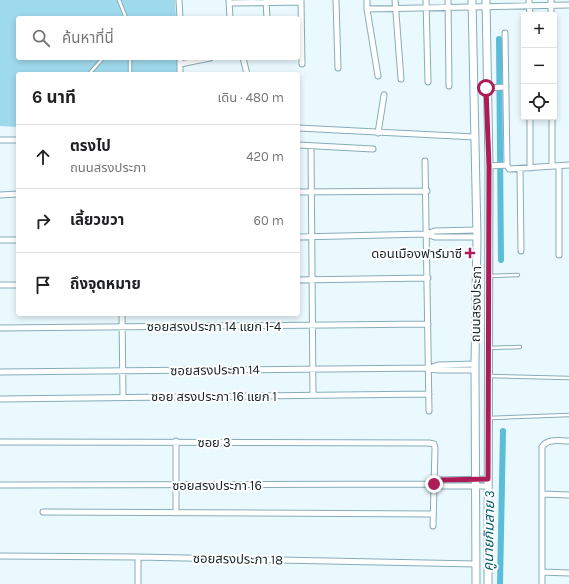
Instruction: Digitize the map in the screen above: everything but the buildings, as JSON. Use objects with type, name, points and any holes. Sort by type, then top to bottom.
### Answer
[{"type":"main road","name":"ถนนสรงประภา","points":[[472,4],[477,234],[475,367],[476,584]]},
{"type":"main road","name":"ถนนสรงประภา","points":[[486,4],[486,88],[492,166],[488,348],[488,584]]},
{"type":"street","points":[[179,0],[180,16]]},
{"type":"street","points":[[336,0],[338,68]]},
{"type":"street","points":[[367,0],[367,9],[378,76]]},
{"type":"street","points":[[395,0],[401,79]]},
{"type":"street","points":[[426,0],[428,82]]},
{"type":"street","points":[[448,0],[449,86]]},
{"type":"street","points":[[529,0],[530,12]]},
{"type":"street","points":[[230,16],[229,2],[301,1],[302,64]]},
{"type":"street","points":[[266,2],[267,16]]},
{"type":"street","points":[[367,9],[448,8],[472,4],[530,6],[551,3],[569,5]]},
{"type":"street","points":[[504,166],[505,33]]},
{"type":"street","points":[[180,60],[180,72]]},
{"type":"street","points":[[180,64],[200,60]]},
{"type":"street","points":[[243,60],[246,72]]},
{"type":"street","points":[[486,88],[504,87]]},
{"type":"street","points":[[378,133],[384,95]]},
{"type":"street","points":[[530,120],[530,168]]},
{"type":"street","points":[[552,120],[552,166]]},
{"type":"street","points":[[300,128],[475,137]]},
{"type":"street","points":[[0,140],[16,140]]},
{"type":"street","points":[[300,145],[373,149]]},
{"type":"street","points":[[311,146],[312,326],[314,369],[313,395]]},
{"type":"street","points":[[425,161],[427,191],[426,234],[428,278],[429,411]]},
{"type":"street","points":[[492,166],[504,166],[509,169],[520,169],[569,165]]},
{"type":"street","points":[[559,166],[560,255]]},
{"type":"street","points":[[520,169],[521,250]]},
{"type":"street","points":[[300,192],[427,191]]},
{"type":"street","points":[[0,195],[16,194]]},
{"type":"street","points":[[300,237],[426,234],[434,237],[477,234]]},
{"type":"street","points":[[0,240],[16,240]]},
{"type":"street","points":[[300,280],[428,278]]},
{"type":"street","points":[[0,285],[16,284]]},
{"type":"street","points":[[122,316],[123,397]]},
{"type":"street","name":"ซอยสรงประภา 14 แยก 1-4","points":[[0,328],[428,324]]},
{"type":"street","name":"ซอยสรงประภา 14","points":[[0,372],[429,368],[438,370],[475,367]]},
{"type":"street","name":"ซอย สรงประภา 16 แยก 1","points":[[0,399],[429,394]]},
{"type":"street","points":[[542,584],[542,446],[549,440],[569,441]]},
{"type":"street","points":[[176,441],[176,514]]},
{"type":"street","name":"ซอย 3","points":[[0,442],[176,441],[429,443],[434,444],[435,448],[434,484]]},
{"type":"street","name":"ซอยสรงประภา 16","points":[[0,485],[434,484],[439,486],[488,482]]},
{"type":"street","points":[[433,526],[434,484]]},
{"type":"street","points":[[542,494],[569,495]]},
{"type":"street","points":[[43,512],[176,514],[433,514]]},
{"type":"street","name":"ซอยสรงประภา 18","points":[[0,556],[138,557],[476,564]]},
{"type":"street","points":[[138,557],[138,584]]},
{"type":"street","points":[[542,572],[569,573]]},
{"type":"lane","points":[[119,0],[125,16]]},
{"type":"lane","points":[[92,72],[101,60]]},
{"type":"lane","points":[[130,60],[130,72]]},
{"type":"lane","points":[[489,276],[518,275]]},
{"type":"lane","points":[[488,348],[520,348]]},
{"type":"lane","points":[[488,376],[569,378]]},
{"type":"lane","points":[[489,418],[569,415]]},
{"type":"shaded area","points":[[0,0],[175,0],[176,16],[16,16],[16,60],[177,60],[178,72],[16,72],[16,127],[0,126]]},
{"type":"waterway","name":"คูนายกิมสาย 3","points":[[499,39],[501,260]]},
{"type":"waterway","name":"คูนายกิมสาย 3","points":[[500,584],[503,431]]},
{"type":"place","name":"ดอนเมืองฟาร์มาซี","points":[[470,253]]},
{"type":"route","points":[[434,484],[440,480],[488,479],[489,166],[486,88]]}]
